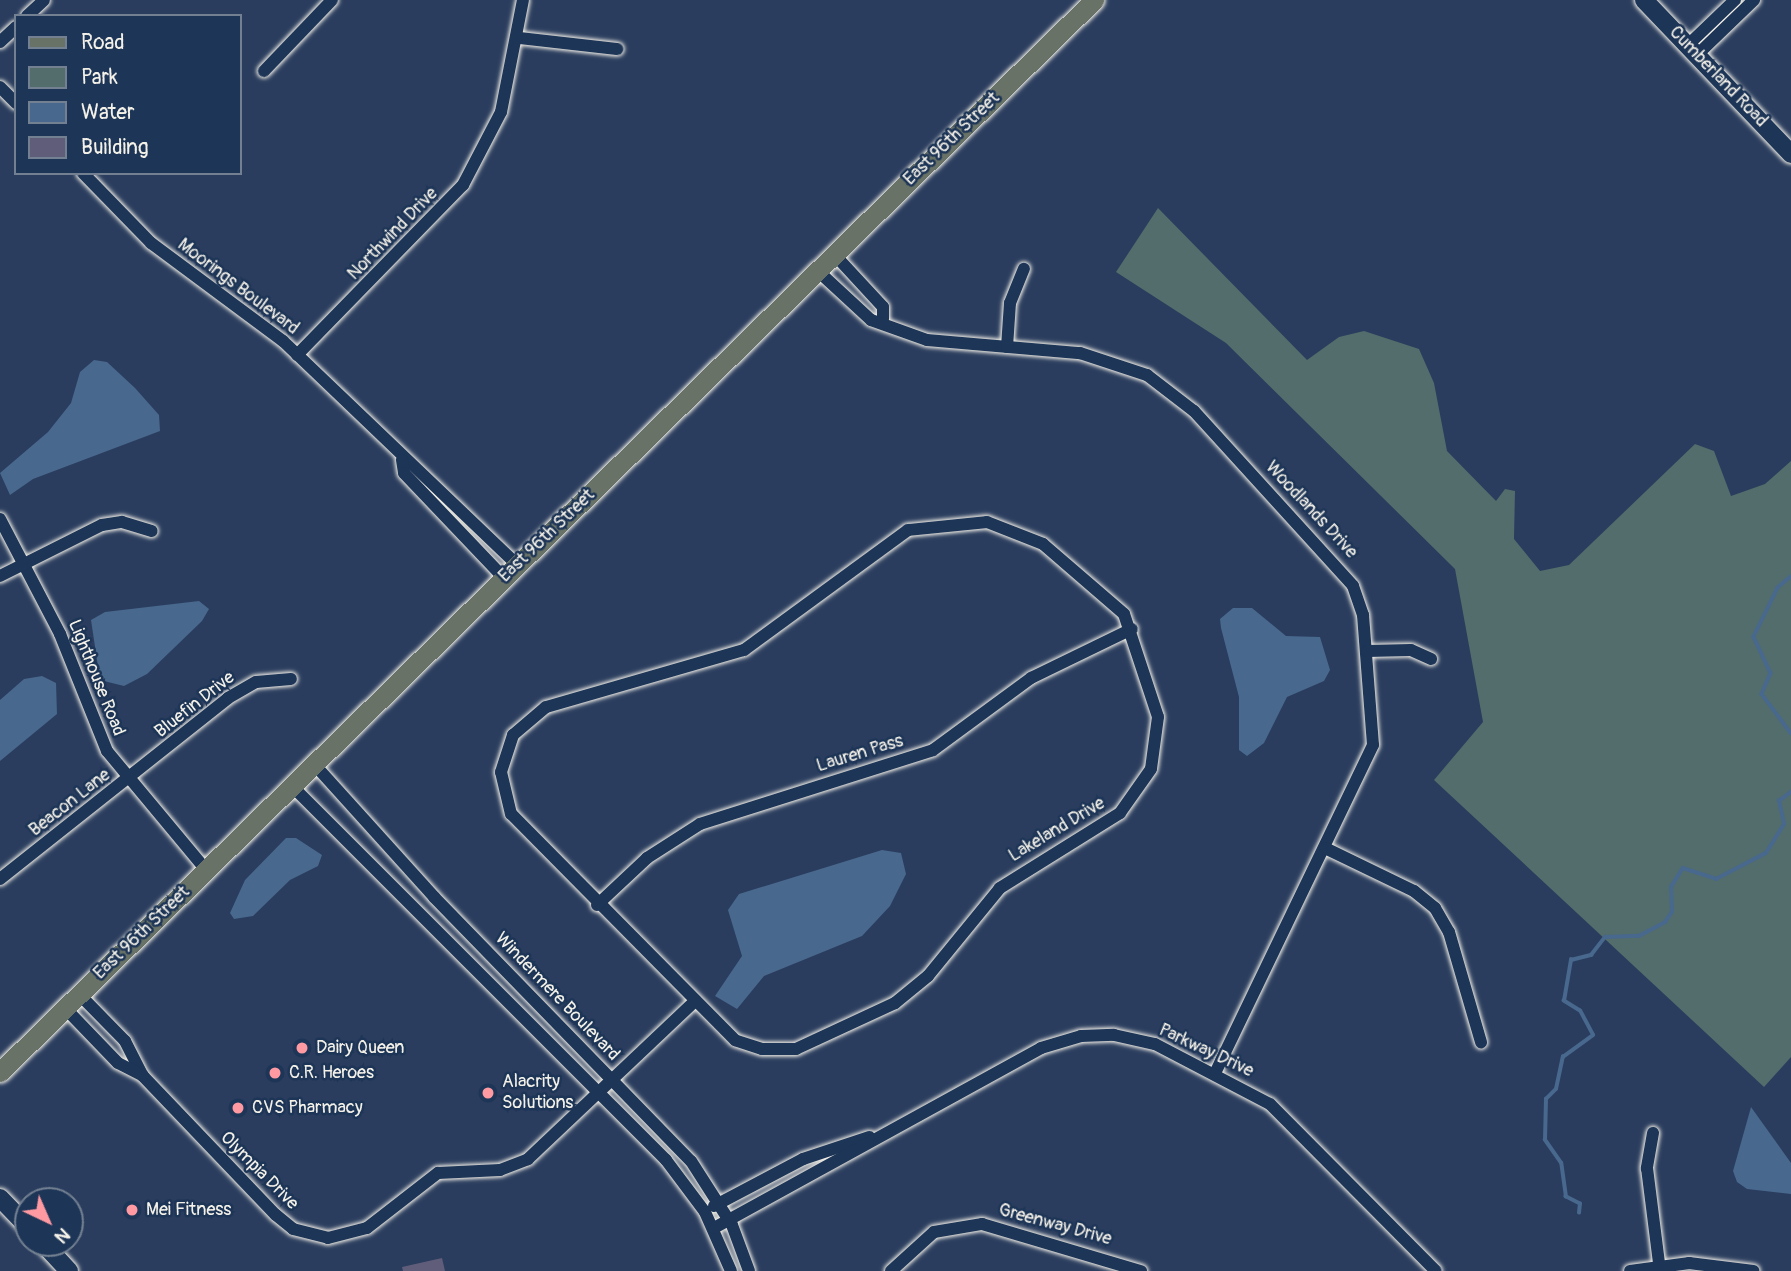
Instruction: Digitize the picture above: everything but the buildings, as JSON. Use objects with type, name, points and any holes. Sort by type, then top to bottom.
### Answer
[{"type":"main road","name":"East 96th Street","points":[[0,1072],[1094,0]]},
{"type":"main road","name":"Cumberland Road","points":[[1644,0],[1791,154]]},
{"type":"main road","points":[[0,1198],[14,1212]]},
{"type":"main road","points":[[56,1257],[69,1271]]},
{"type":"street","points":[[29,14],[44,0]]},
{"type":"street","points":[[264,71],[332,0]]},
{"type":"street","name":"Northwind Drive","points":[[297,355],[463,185],[501,112],[519,37],[523,0]]},
{"type":"street","points":[[1693,50],[1735,0]]},
{"type":"street","points":[[1693,50],[1754,0]]},
{"type":"street","points":[[0,42],[14,29]]},
{"type":"street","points":[[519,37],[617,49]]},
{"type":"street","points":[[0,87],[14,101]]},
{"type":"street","name":"Moorings Boulevard","points":[[85,175],[150,243],[297,355],[402,460],[416,463],[511,571]]},
{"type":"street","points":[[834,254],[883,307],[883,319]]},
{"type":"street","points":[[1007,347],[1010,303],[1024,269]]},
{"type":"street","name":"Woodlands Drive","points":[[818,271],[871,320],[883,319],[927,340],[1099,356],[1147,375],[1183,400],[1348,575],[1367,650],[1373,745],[1215,1073]]},
{"type":"street","name":"Lighthouse Road","points":[[0,519],[24,562],[99,736],[128,780],[206,870]]},
{"type":"street","name":"Lakeland Drive","points":[[987,522],[1043,544],[1106,594],[1132,629],[1158,717],[1156,753],[1144,784],[1104,825],[1009,880],[917,987],[820,1041],[776,1051],[735,1040],[693,1003],[520,826],[503,794],[501,772],[513,735],[546,707],[744,650],[886,541],[938,523],[987,522]]},
{"type":"street","points":[[0,576],[24,562],[112,523],[152,531]]},
{"type":"street","name":"Lauren Pass","points":[[597,905],[647,858],[700,824],[933,750],[1031,678],[1132,629]]},
{"type":"street","points":[[1367,650],[1411,650],[1431,659]]},
{"type":"street","name":"Bluefin Drive","points":[[128,780],[242,688],[291,679]]},
{"type":"street","name":"Windermere Boulevard","points":[[314,764],[686,1155],[720,1203],[749,1271]]},
{"type":"street","name":"Beacon Lane","points":[[0,879],[128,780]]},
{"type":"street","name":"Windermere Boulevard","points":[[292,786],[601,1092],[666,1160],[705,1212],[731,1271]]},
{"type":"street","points":[[1325,848],[1414,891],[1435,908],[1449,932],[1480,1042]]},
{"type":"street","name":"Olympia Drive","points":[[72,1001],[125,1041],[143,1076],[276,1215],[293,1229],[328,1238],[368,1228],[438,1173],[516,1166],[601,1092],[693,1003]]},
{"type":"street","name":"Olympia Drive","points":[[72,1001],[118,1063],[143,1076]]},
{"type":"street","name":"Parkway Drive","points":[[713,1228],[869,1137],[1041,1048],[1081,1036],[1144,1040],[1215,1073],[1282,1115],[1436,1271]]},
{"type":"street","points":[[1653,1133],[1647,1168],[1660,1269]]},
{"type":"street","name":"Parkway Drive","points":[[705,1212],[803,1159],[869,1137]]},
{"type":"street","name":"Greenway Drive","points":[[891,1271],[934,1232],[982,1224],[1141,1271]]},
{"type":"street","points":[[1630,1271],[1754,1271]]},
{"type":"green space","points":[[1158,208],[1307,360],[1339,337],[1364,331],[1419,349],[1434,383],[1447,451],[1496,501],[1505,489],[1515,491],[1514,539],[1540,571],[1569,565],[1695,444],[1714,451],[1731,496],[1765,484],[1791,461],[1791,1057],[1764,1087],[1434,780],[1483,722],[1455,569],[1226,343],[1116,272]]},
{"type":"water","points":[[94,360],[107,362],[135,388],[159,415],[160,431],[33,479],[10,495],[0,473],[48,432],[71,403],[80,372]]},
{"type":"water","points":[[199,601],[209,609],[202,621],[147,674],[124,686],[100,680],[91,620],[105,612]]},
{"type":"water","points":[[1233,608],[1252,608],[1286,636],[1320,637],[1330,670],[1324,681],[1287,697],[1264,743],[1247,756],[1239,750],[1239,697],[1220,619]]},
{"type":"water","points":[[42,676],[56,683],[57,714],[0,761],[0,700],[24,679]]},
{"type":"water","points":[[286,838],[296,838],[322,855],[318,866],[290,880],[253,916],[234,919],[230,913],[245,880]]},
{"type":"water","points":[[882,850],[901,853],[906,874],[890,906],[862,936],[764,976],[737,1009],[715,996],[742,956],[728,910],[739,894]]},
{"type":"water","points":[[1751,1107],[1791,1163],[1791,1194],[1747,1189],[1737,1182],[1733,1171]]},
{"type":"waterway","points":[[1791,577],[1778,588],[1754,637],[1771,673],[1762,694],[1791,733]]},
{"type":"waterway","points":[[1579,1213],[1580,1204],[1566,1197],[1561,1163],[1545,1140],[1546,1099],[1556,1089],[1563,1057],[1593,1035],[1580,1011],[1564,1001],[1571,960],[1591,955],[1605,937],[1639,936],[1665,922],[1672,912],[1671,887],[1683,868],[1716,879],[1766,853],[1784,824],[1779,801],[1791,792]]},
{"type":"place","name":"Dairy Queen","points":[[302,1048]]},
{"type":"place","name":"C.R. Heroes","points":[[275,1073]]},
{"type":"place","name":"Alacrity Solutions","points":[[488,1093]]},
{"type":"place","name":"CVS Pharmacy","points":[[238,1108]]},
{"type":"place","name":"Mei Fitness","points":[[132,1210]]}]
